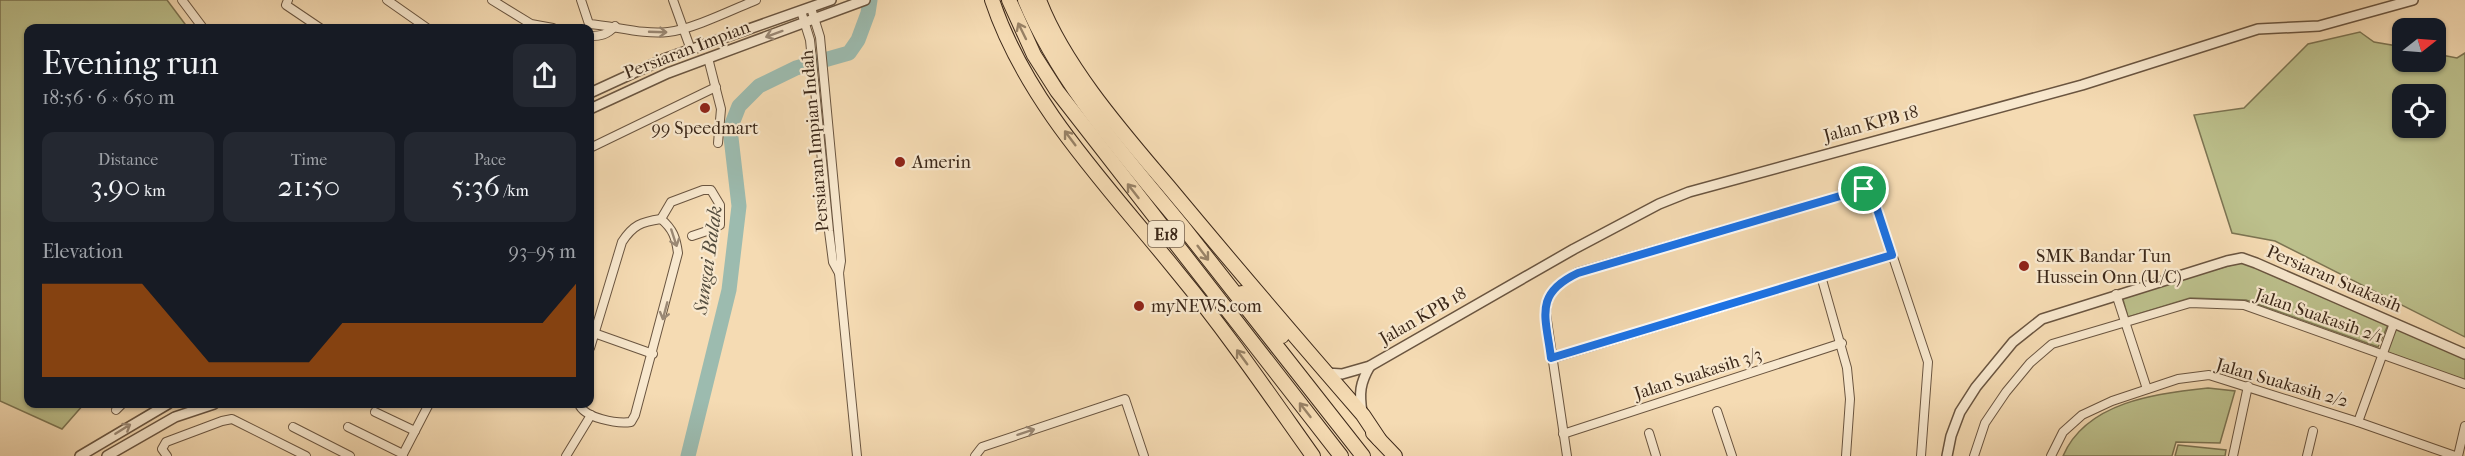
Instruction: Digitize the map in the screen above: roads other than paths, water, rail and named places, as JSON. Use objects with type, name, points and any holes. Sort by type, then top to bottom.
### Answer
[{"type":"highway","points":[[992,0],[1002,28],[1044,102],[1093,169],[1210,314],[1313,456]]},
{"type":"highway","name":"E18","points":[[1009,0],[1034,55],[1057,92],[1341,456]]},
{"type":"highway","name":"E18","points":[[1025,0],[1048,48],[1070,82],[1229,288],[1363,456]]},
{"type":"highway","points":[[1039,0],[1063,48],[1108,113],[1194,219],[1363,415],[1379,440]]},
{"type":"highway","points":[[1229,288],[1242,293],[1251,301],[1358,420],[1395,456]]},
{"type":"street","points":[[182,0],[199,24]]},
{"type":"street","points":[[288,0],[286,4],[314,24]]},
{"type":"street","points":[[387,0],[421,24]]},
{"type":"street","points":[[492,0],[531,24]]},
{"type":"street","points":[[581,0],[589,24]]},
{"type":"street","points":[[673,0],[691,50]]},
{"type":"street","points":[[594,24],[670,32],[756,0]]},
{"type":"street","name":"Persiaran Impian","points":[[594,91],[664,59],[831,0]]},
{"type":"street","name":"Persiaran Impian","points":[[594,107],[668,73],[865,0]]},
{"type":"street","name":"Jalan KPB 18","points":[[1326,372],[1342,374],[1370,366],[1574,249],[1659,204],[1689,192],[2082,85],[2258,29],[2319,26],[2414,0]]},
{"type":"street","name":"Persiaran Impian Indah","points":[[811,8],[820,37],[841,261],[839,273],[857,456]]},
{"type":"street","name":"Persiaran Impian Indah","points":[[801,11],[810,40],[830,241],[833,262],[839,273]]},
{"type":"street","points":[[594,36],[609,32],[615,26]]},
{"type":"street","points":[[691,50],[709,55],[722,53]]},
{"type":"street","points":[[668,73],[679,66],[691,50]]},
{"type":"street","points":[[708,58],[721,109],[718,143]]},
{"type":"street","points":[[594,146],[717,87]]},
{"type":"street","points":[[1567,456],[1551,358],[1546,304],[1549,294],[1557,286],[1578,273],[1864,189],[1870,192],[1874,200],[1928,362],[1921,456]]},
{"type":"street","points":[[661,219],[671,202],[703,190],[711,190],[720,205],[720,225],[713,230],[692,236]]},
{"type":"street","points":[[653,354],[594,333],[622,242],[631,228],[647,221],[661,219]]},
{"type":"street","points":[[580,408],[591,415],[623,423],[631,422],[635,415],[678,253],[677,241],[671,228],[661,219]]},
{"type":"street","points":[[1551,358],[1892,255]]},
{"type":"street","name":"Persiaran Suakasih","points":[[1947,456],[1951,436],[1960,412],[1976,387],[2013,342],[2042,319],[2116,294],[2242,258],[2465,354]]},
{"type":"street","points":[[1821,276],[1842,343],[1847,368],[1850,399],[1846,456]]},
{"type":"street","points":[[2116,294],[2147,389]]},
{"type":"street","name":"Jalan Suakasih 2/1","points":[[1974,456],[1985,423],[2006,392],[2030,363],[2052,344],[2190,303],[2244,305],[2465,384]]},
{"type":"street","points":[[2358,422],[2394,323]]},
{"type":"street","name":"Jalan Suakasih 3/3","points":[[1563,434],[1842,343]]},
{"type":"street","name":"Jalan KPB 18","points":[[1363,415],[1359,393],[1362,379],[1370,366]]},
{"type":"street","name":"Jalan Suakasih 2/2","points":[[2051,456],[2062,432],[2082,415],[2112,401],[2178,379],[2209,375],[2456,456]]},
{"type":"street","points":[[2233,456],[2248,386]]},
{"type":"street","points":[[975,456],[982,447],[1125,399],[1144,456]]},
{"type":"street","points":[[80,456],[161,408]]},
{"type":"street","points":[[108,456],[175,417],[202,408]]},
{"type":"street","points":[[348,427],[403,455],[427,408]]},
{"type":"street","points":[[1717,411],[1732,456]]},
{"type":"street","points":[[375,412],[415,431]]},
{"type":"street","points":[[566,456],[591,415]]},
{"type":"street","points":[[167,456],[162,449],[165,442],[232,419],[306,456]]},
{"type":"street","points":[[2456,456],[2465,426]]},
{"type":"street","points":[[292,427],[350,456]]},
{"type":"street","points":[[2307,456],[2313,431]]},
{"type":"street","points":[[1649,433],[1656,456]]},
{"type":"waterway","name":"Sungai Balak","points":[[688,456],[729,290],[739,206],[730,129],[739,106],[759,86],[796,68],[849,53],[858,40],[868,13],[870,0]]},
{"type":"place","name":"99 Speedmart","points":[[705,108]]},
{"type":"place","name":"Amerin","points":[[900,162]]},
{"type":"place","name":"SMK Bandar Tun Hussein Onn (U/C)","points":[[2024,266]]},
{"type":"place","name":"myNEWS.com","points":[[1139,306]]}]
